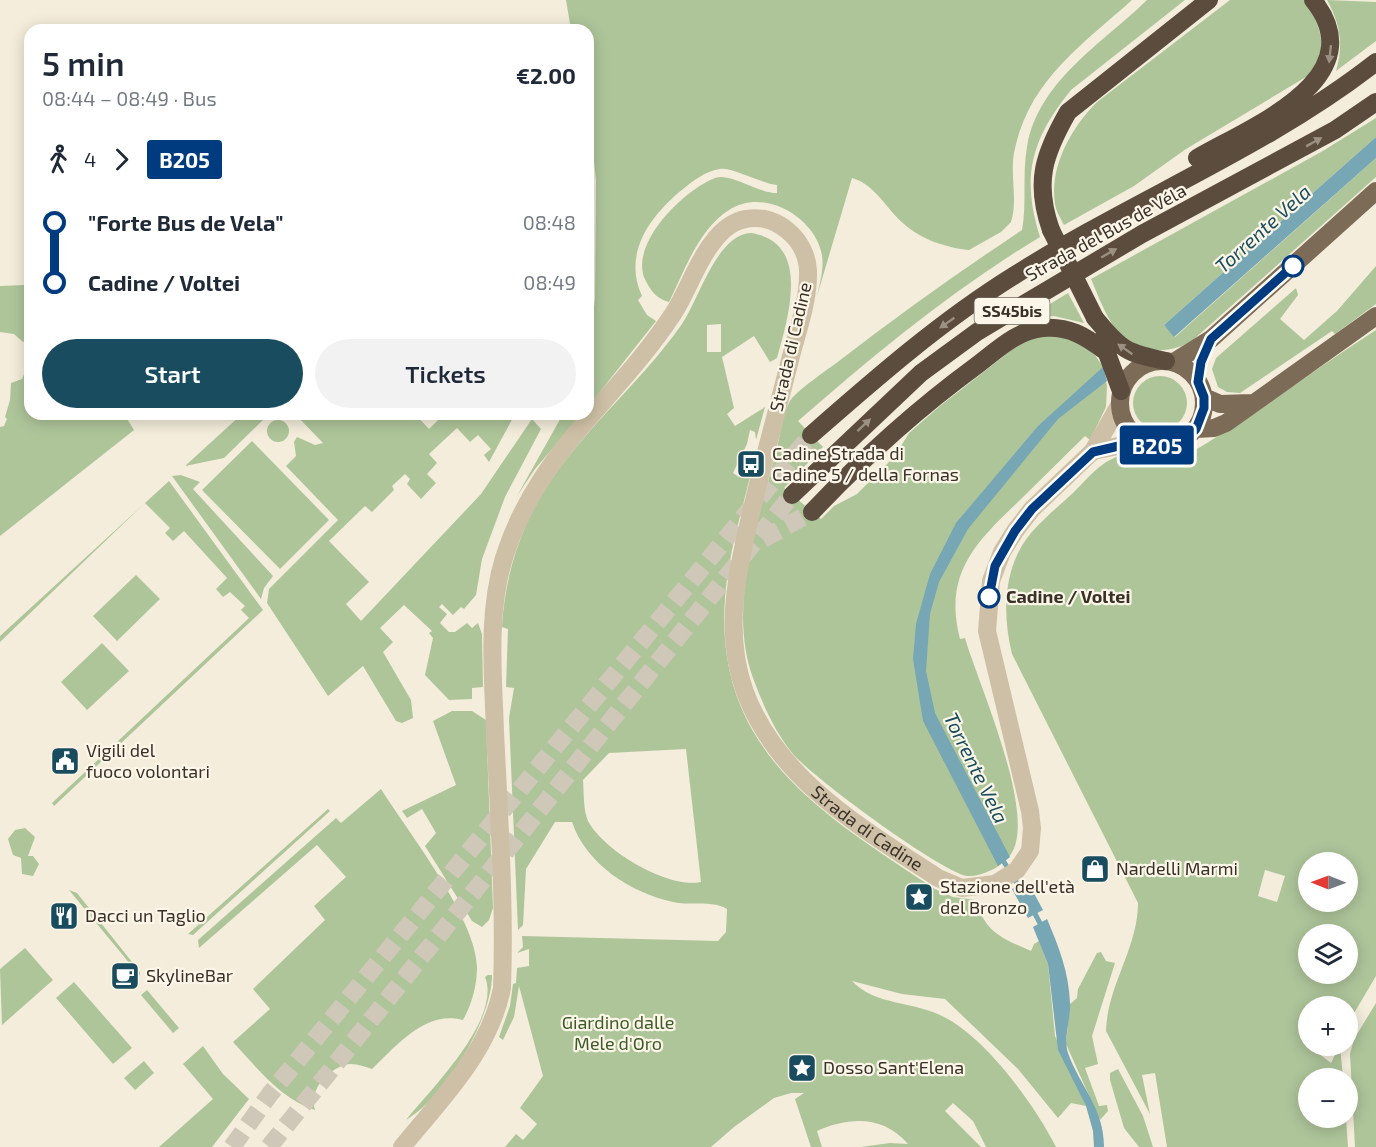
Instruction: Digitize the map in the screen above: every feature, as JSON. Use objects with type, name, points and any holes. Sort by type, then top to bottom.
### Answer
[{"type":"highway","points":[[1121,398],[1095,318],[1042,205],[1044,161],[1068,111],[1209,0]]},
{"type":"highway","points":[[1139,203],[1180,167],[1282,110],[1316,85],[1327,69],[1332,52],[1326,21],[1313,0]]},
{"type":"highway","name":"Strada del Bus de Véla","points":[[811,435],[900,356],[1014,275],[1305,111],[1376,62]]},
{"type":"highway","name":"Strada del Bus de Véla","points":[[792,495],[921,373],[977,332],[1142,234],[1335,130],[1376,102]]},
{"type":"highway","points":[[1095,318],[1113,340],[1132,354],[1170,361]]},
{"type":"highway","points":[[812,512],[887,436],[937,394],[1015,337],[1041,328],[1061,328],[1081,333],[1105,351]]},
{"type":"main road","points":[[1211,339],[1201,362],[1201,419],[1196,429],[1180,441],[1154,444],[1135,435],[1127,426],[1121,398],[1134,371],[1144,364],[1170,361],[1211,339],[1376,191]]},
{"type":"main road","points":[[1196,429],[1214,428],[1226,423],[1376,316]]},
{"type":"main road","points":[[1170,361],[1192,374],[1201,389],[1220,404],[1254,403]]},
{"type":"street","name":"Strada di Cadine","points":[[594,413],[638,361],[677,308],[711,244],[722,231],[735,222],[749,218],[767,219],[781,225],[800,245],[808,269],[799,324],[737,573],[732,626],[736,662],[745,693],[759,723],[781,756],[806,785],[938,878],[962,888],[986,886],[1011,874],[1030,851],[1032,828],[987,631],[991,581],[1002,552],[1032,509],[1093,452],[1121,398]]},
{"type":"street","name":"Strada di Cadine","points":[[402,1147],[444,1096],[482,1042],[499,1005],[502,988],[492,658],[496,599],[502,563],[528,499],[544,472],[588,420]]},
{"type":"street","name":"Strada di Cadine","points":[[1093,452],[1123,445],[1154,444]]},
{"type":"green space","points":[[566,0],[1132,0],[1076,50],[1044,85],[1031,105],[1014,153],[1014,205],[1011,222],[1001,232],[969,250],[943,245],[918,234],[898,218],[868,186],[852,178],[817,296],[822,255],[817,241],[799,218],[772,204],[757,202],[743,204],[729,210],[709,228],[693,252],[669,302],[652,291],[642,271],[643,255],[650,238],[673,208],[702,185],[721,177],[777,193],[777,185],[725,169],[710,172],[691,182],[660,211],[643,236],[638,250],[635,265],[642,296],[638,300],[647,315],[656,321],[594,399],[596,180],[594,24],[570,24]]},
{"type":"green space","points":[[1147,0],[1185,0],[1071,90],[1057,108],[1039,142],[1033,159],[1031,195],[1040,237],[1007,257],[945,301],[856,371],[798,421],[823,447],[784,488],[821,519],[834,506],[857,494],[895,456],[909,433],[940,406],[1018,345],[1035,335],[1075,339],[1095,355],[1103,367],[1107,386],[1106,407],[1090,440],[1085,436],[1003,516],[977,546],[960,578],[956,596],[956,616],[960,639],[965,638],[993,717],[1004,751],[1017,815],[1016,840],[1008,858],[989,871],[967,876],[953,871],[877,822],[805,766],[787,746],[761,698],[746,650],[743,622],[748,564],[783,419],[790,401],[805,386],[884,327],[1022,230],[1027,147],[1033,124],[1044,102],[1074,65]]},
{"type":"green space","points":[[1230,0],[1304,0],[1315,19],[1321,36],[1320,54],[1311,74],[1186,149],[1134,186],[1064,225],[1055,204],[1056,176],[1064,148],[1079,123],[1097,102]]},
{"type":"green space","points":[[1327,0],[1376,2],[1376,41],[1336,71],[1340,52],[1338,26]]},
{"type":"green space","points":[[1376,118],[1376,137],[1164,325],[1175,337],[1376,158],[1376,177],[1193,340],[1171,349],[1148,349],[1137,346],[1118,332],[1105,312],[1091,279],[1321,152]]},
{"type":"green space","name":"Giardino dalle Mele d'Oro","points":[[751,233],[770,239],[782,251],[789,266],[791,284],[790,303],[777,358],[770,362],[754,336],[722,357],[734,408],[727,414],[735,426],[765,407],[756,440],[755,432],[750,430],[747,444],[733,473],[739,477],[747,468],[751,473],[732,551],[725,598],[726,651],[737,697],[757,738],[783,773],[816,804],[853,833],[935,889],[953,897],[976,900],[984,920],[1003,938],[1031,951],[1034,944],[1039,941],[1048,964],[1055,1036],[1086,1106],[1071,1103],[1058,1118],[1018,1069],[945,999],[902,994],[852,981],[872,995],[921,1008],[944,1017],[976,1040],[1008,1074],[1036,1112],[1056,1147],[986,1147],[973,1121],[953,1103],[945,1111],[981,1147],[861,1147],[890,1143],[908,1144],[888,1128],[877,1123],[853,1121],[817,1131],[822,1147],[811,1147],[795,1099],[804,1093],[791,1093],[774,1098],[711,1147],[505,1147],[516,1134],[523,1140],[537,1124],[520,1108],[543,1076],[519,986],[514,1017],[503,1040],[499,1037],[510,1006],[513,984],[516,983],[517,968],[529,966],[529,949],[517,953],[523,947],[522,936],[718,941],[726,932],[727,909],[708,904],[673,902],[641,892],[626,884],[599,863],[588,851],[572,822],[555,822],[526,869],[523,925],[518,930],[509,718],[514,688],[506,687],[508,629],[502,627],[505,596],[517,549],[529,519],[551,480],[587,434],[665,347],[682,324],[719,256],[728,244],[739,236]],"holes":[[[721,324],[721,352],[707,352],[707,325]],[[686,749],[701,882],[687,883],[655,874],[638,865],[596,833],[586,817],[583,780],[609,753]]]},
{"type":"green space","points":[[1376,266],[1376,304],[1335,334],[1332,331],[1240,393],[1227,392],[1218,387],[1212,369],[1216,358],[1296,288],[1298,295],[1280,319],[1304,340],[1337,311]]},
{"type":"green space","points":[[24,285],[23,342],[14,334],[0,332],[0,286]]},
{"type":"green space","points":[[1068,293],[1084,323],[1054,316],[1024,320]]},
{"type":"green space","points":[[1376,330],[1376,976],[1358,1006],[1358,996],[1298,996],[1298,1056],[1322,1056],[1331,1063],[1334,1056],[1341,1056],[1342,1068],[1298,1068],[1298,1128],[1347,1128],[1348,1147],[1167,1147],[1155,1073],[1142,1075],[1150,1114],[1106,1031],[1111,998],[1137,920],[1138,903],[1012,654],[1009,639],[1006,607],[1010,575],[1022,546],[1041,522],[1095,471],[1113,458],[1136,455],[1159,461],[1174,461],[1231,427]],"holes":[[[1265,870],[1285,876],[1277,902],[1258,896]]]},
{"type":"green space","points":[[24,374],[24,420],[128,420],[134,430],[0,536],[0,427],[4,426],[7,419],[5,417],[10,400],[11,383],[22,379]]},
{"type":"green space","points":[[1155,376],[1165,376],[1175,380],[1183,388],[1187,403],[1183,418],[1175,426],[1165,430],[1155,430],[1145,426],[1137,418],[1133,408],[1133,398],[1137,388],[1145,380]]},
{"type":"green space","points":[[235,420],[263,420],[224,458],[185,466]]},
{"type":"green space","points":[[278,420],[286,423],[289,431],[286,439],[278,442],[270,439],[267,431],[270,423]]},
{"type":"green space","points":[[301,420],[421,420],[429,429],[438,420],[512,420],[489,462],[484,455],[491,449],[478,435],[470,442],[457,428],[429,454],[437,463],[427,474],[436,483],[421,499],[407,484],[410,479],[405,474],[392,486],[394,490],[372,512],[365,506],[329,541],[369,582],[346,604],[361,621],[481,494],[531,420],[541,429],[505,497],[482,559],[476,595],[464,609],[461,607],[453,615],[442,604],[439,607],[447,614],[440,623],[449,632],[455,632],[467,623],[472,628],[478,623],[482,634],[483,687],[472,688],[472,699],[449,700],[425,675],[433,638],[429,633],[432,631],[404,605],[380,628],[393,642],[383,652],[411,700],[413,718],[402,723],[396,721],[363,666],[328,696],[267,603],[269,589],[338,520],[286,466],[296,456],[294,442],[297,437],[315,445],[323,443]]},
{"type":"green space","points":[[560,420],[577,420],[535,469],[517,496]]},
{"type":"green space","points":[[252,441],[329,520],[280,569],[202,490]]},
{"type":"green space","points":[[181,475],[200,482],[193,489],[273,576],[264,588],[261,599],[172,476]]},
{"type":"green space","points":[[169,481],[263,610],[54,806],[52,803],[249,618],[241,610],[245,606],[230,592],[223,597],[216,589],[227,578],[184,531],[173,541],[165,533],[170,528],[145,503]]},
{"type":"green space","points":[[145,503],[0,642],[0,636]]},
{"type":"green space","points":[[136,575],[160,599],[117,641],[93,616]]},
{"type":"green space","points":[[102,643],[129,671],[87,710],[61,682]]},
{"type":"green space","points":[[452,711],[472,711],[486,720],[493,908],[489,920],[482,927],[472,921],[425,846],[436,833],[422,809],[407,818],[402,811],[456,785],[433,721]]},
{"type":"green space","points":[[381,789],[439,876],[465,925],[474,947],[477,967],[475,987],[463,1020],[449,1018],[425,1025],[402,1040],[372,1069],[347,1064],[331,1072],[320,1083],[314,1096],[315,1110],[280,1091],[233,1042],[270,1009],[253,989],[325,920],[314,906],[346,877],[317,845],[199,948],[198,940],[336,818],[341,823]]},
{"type":"green space","points":[[328,809],[330,811],[193,935],[188,934]]},
{"type":"green space","points":[[25,828],[35,837],[28,856],[33,856],[39,864],[33,876],[22,874],[21,858],[13,855],[8,839],[15,830]]},
{"type":"green space","points":[[69,890],[77,893],[140,972],[140,976]]},
{"type":"green space","points":[[25,948],[53,980],[2,1025],[0,969]]},
{"type":"green space","points":[[1101,952],[1106,961],[1115,963],[1092,1036],[1098,1064],[1085,1068],[1099,1106],[1107,1105],[1108,1111],[1100,1120],[1066,1044],[1070,1004],[1077,998],[1078,989],[1097,953]]},
{"type":"green space","points":[[492,975],[490,993],[475,1035],[450,1076],[421,1109],[406,1120],[461,1053],[474,1033],[488,994],[485,977]]},
{"type":"green space","points":[[74,982],[132,1048],[113,1064],[56,998]]},
{"type":"green space","points":[[147,990],[179,1028],[173,1033],[141,995]]},
{"type":"green space","points":[[1376,1003],[1376,1147],[1355,1147],[1354,1128],[1358,1128],[1358,1068],[1351,1068],[1350,1056],[1358,1056],[1358,1032]]},
{"type":"green space","points":[[203,1046],[223,1074],[249,1099],[212,1147],[159,1147],[213,1099],[183,1064]]},
{"type":"green space","points":[[144,1061],[154,1073],[135,1090],[124,1078]]},
{"type":"green space","points":[[1118,1069],[1143,1116],[1153,1147],[1139,1147],[1124,1128],[1110,1080],[1110,1073]]},
{"type":"water","points":[[1376,137],[1376,158],[1174,337],[1164,325]]},
{"type":"water","points":[[1103,367],[1107,381],[1058,419],[968,529],[939,582],[930,614],[926,671],[935,713],[1010,857],[998,866],[923,721],[913,659],[916,624],[930,574],[956,523],[1038,426]]},
{"type":"water","points":[[1024,881],[1029,884],[1043,910],[1028,918],[1012,889]]},
{"type":"water","points":[[1047,919],[1068,981],[1070,1003],[1066,1041],[1068,1053],[1096,1109],[1103,1133],[1104,1147],[1094,1147],[1093,1131],[1086,1106],[1058,1050],[1048,964],[1033,927]]},
{"type":"waterway","name":"Torrente Vela","points":[[1001,857],[1021,890]]},
{"type":"waterway","name":"Torrente Vela","points":[[1032,908],[1043,929]]},
{"type":"tunnel","points":[[232,1147],[270,1094],[811,435]]},
{"type":"tunnel","points":[[269,1147],[792,495]]},
{"type":"tunnel","points":[[763,539],[812,512]]},
{"type":"bus line","name":"B205","points":[[989,597],[995,566],[1015,531],[1032,509],[1093,452],[1123,445],[1173,444],[1187,438],[1196,429],[1204,408],[1204,397],[1198,382],[1201,362],[1211,339],[1293,266]]},
{"type":"place","name":"Cadine Strada di Cadine 5 / della Fornas","points":[[751,464]]},
{"type":"place","name":"Cadine / Voltei","points":[[989,597]]},
{"type":"place","name":"Vigili del fuoco volontari","points":[[65,761]]},
{"type":"place","name":"Nardelli Marmi","points":[[1095,869]]},
{"type":"place","name":"Stazione dell'età del Bronzo","points":[[919,897]]},
{"type":"place","name":"Dacci un Taglio","points":[[64,916]]},
{"type":"place","name":"SkylineBar","points":[[125,976]]},
{"type":"place","name":"Dosso Sant'Elena","points":[[802,1068]]}]
